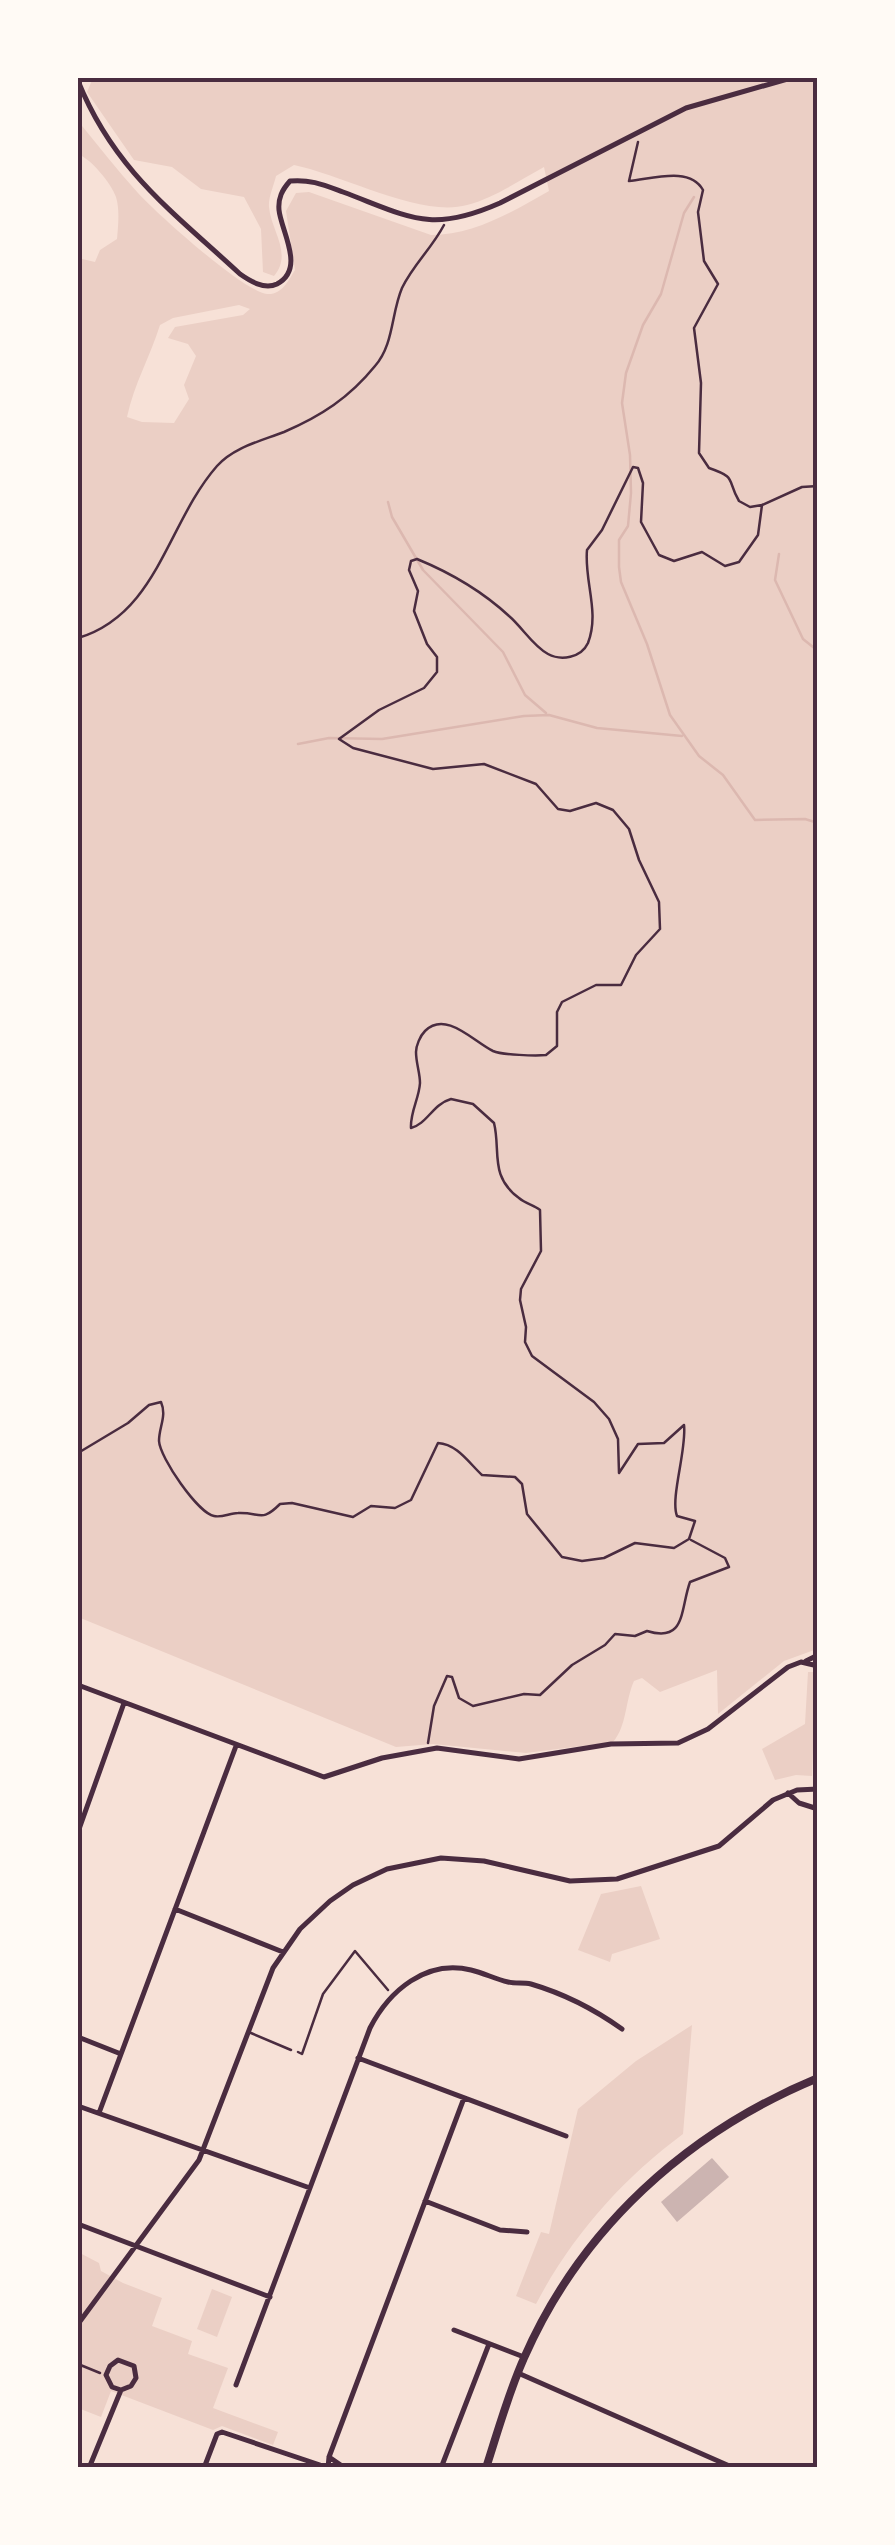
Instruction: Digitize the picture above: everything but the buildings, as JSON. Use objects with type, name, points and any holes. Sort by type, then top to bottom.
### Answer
[{"type":"main road","points":[[486,2468],[524,2358],[577,2266],[640,2191],[726,2124],[818,2078]]},
{"type":"street","points":[[78,81],[95,120],[125,166],[252,282],[270,286],[286,274],[290,246],[279,206],[281,192],[290,182],[314,181],[397,212],[446,222],[500,203],[686,108],[791,78]]},
{"type":"street","points":[[78,1685],[324,1777],[382,1758],[437,1748],[519,1758],[611,1744],[678,1743],[708,1729],[769,1678],[818,1654]]},
{"type":"street","points":[[803,1662],[818,1666]]},
{"type":"street","points":[[78,1832],[124,1703]]},
{"type":"street","points":[[99,2113],[236,1744]]},
{"type":"street","points":[[78,2324],[203,2152],[273,1968],[309,1919],[342,1892],[403,1864],[460,1858],[505,1864],[570,1881],[617,1879],[719,1846],[766,1805],[788,1793],[818,1788]]},
{"type":"street","points":[[788,1793],[818,1808]]},
{"type":"street","points":[[175,1909],[283,1952]]},
{"type":"street","points":[[236,2385],[358,2058],[378,2012],[392,1995],[415,1977],[467,1968],[511,1983],[526,1982],[592,2007],[622,2029]]},
{"type":"street","points":[[78,2038],[121,2054]]},
{"type":"street","points":[[358,2058],[566,2136]]},
{"type":"street","points":[[204,2468],[217,2434],[229,2433],[322,2467],[464,2098]]},
{"type":"street","points":[[78,2106],[310,2188]]},
{"type":"street","points":[[425,2201],[500,2230],[527,2232]]},
{"type":"street","points":[[78,2224],[270,2297]]},
{"type":"street","points":[[454,2330],[524,2358]]},
{"type":"street","points":[[441,2468],[489,2344]]},
{"type":"street","points":[[90,2468],[121,2390],[134,2382],[134,2366],[118,2360],[106,2375],[112,2387],[121,2390]]},
{"type":"street","points":[[518,2373],[734,2468]]},
{"type":"street","points":[[329,2457],[345,2468]]},
{"type":"lane","points":[[248,2032],[291,2050]]},
{"type":"path","points":[[637,132],[640,138],[630,182],[686,176],[697,180],[703,190],[698,212],[704,262],[718,284],[694,328],[701,372],[700,459],[709,468],[728,474],[739,501],[750,507],[802,487],[818,486]]},
{"type":"path","points":[[78,638],[124,615],[141,595],[186,507],[220,462],[346,400],[378,363],[388,345],[403,286],[446,222]]},
{"type":"path","points":[[78,1453],[128,1423],[149,1405],[161,1402],[161,1452],[200,1510],[213,1516],[236,1513],[259,1517],[270,1514],[280,1504],[292,1503],[353,1517],[372,1506],[400,1506],[415,1495],[438,1443],[444,1443],[482,1475],[515,1477],[522,1484],[527,1514],[562,1558],[604,1558],[635,1542],[674,1548],[689,1539],[695,1520],[677,1516],[674,1510],[682,1469],[684,1425],[664,1443],[638,1444],[619,1473],[618,1439],[609,1419],[594,1402],[546,1369],[528,1350],[520,1300],[521,1289],[541,1251],[540,1210],[516,1196],[500,1174],[494,1122],[473,1104],[451,1099],[435,1106],[423,1122],[410,1128],[420,1089],[416,1052],[421,1034],[428,1028],[436,1024],[460,1029],[494,1052],[546,1056],[558,1046],[557,1012],[562,1002],[596,985],[614,987],[626,980],[636,956],[660,929],[661,916],[629,829],[614,810],[596,803],[570,811],[558,810],[536,784],[484,764],[433,769],[353,748],[338,739],[399,698],[424,688],[437,672],[437,657],[427,644],[414,611],[418,591],[409,570],[411,561],[428,564],[464,582],[500,608],[546,654],[568,657],[579,654],[588,640],[593,594],[587,550],[602,530],[629,470],[638,468],[643,483],[642,527],[665,560],[702,552],[725,566],[739,562],[758,535],[762,504]]},
{"type":"path","points":[[426,1750],[434,1706],[447,1676],[452,1677],[459,1698],[473,1706],[524,1694],[540,1695],[572,1665],[605,1645],[615,1634],[636,1636],[646,1631],[662,1635],[673,1631],[690,1582],[728,1568],[726,1558],[689,1539]]},
{"type":"path","points":[[291,2050],[302,2054],[323,1994],[356,1952],[392,1995]]},
{"type":"path","points":[[78,2364],[106,2375]]},
{"type":"shaded area","points":[[93,78],[817,78],[817,1649],[784,1661],[718,1714],[717,1670],[660,1692],[642,1678],[634,1681],[621,1729],[613,1742],[526,1753],[433,1744],[396,1747],[78,1617],[78,258],[95,262],[100,250],[117,239],[118,207],[110,185],[78,154],[78,121],[163,217],[221,266],[267,294],[281,290],[295,270],[286,211],[296,193],[309,192],[431,235],[477,227],[549,191],[544,167],[477,202],[427,206],[294,165],[276,176],[269,200],[282,259],[274,276],[263,272],[261,229],[244,197],[201,189],[172,167],[134,160],[87,92]],"holes":[[[239,305],[250,309],[243,315],[175,327],[168,338],[188,344],[196,356],[184,385],[189,399],[174,423],[142,422],[127,417],[160,325],[173,318]]]},
{"type":"shaded area","points":[[808,1672],[816,1672],[812,1776],[775,1780],[762,1749],[805,1724]]},
{"type":"shaded area","points":[[641,1886],[660,1939],[612,1954],[610,1962],[578,1950],[601,1894]]},
{"type":"shaded area","points":[[692,2025],[683,2134],[639,2170],[600,2211],[565,2256],[536,2304],[516,2296],[541,2232],[549,2234],[578,2109],[636,2061]]},
{"type":"shaded area","points":[[78,2252],[99,2263],[101,2271],[162,2298],[152,2326],[192,2341],[188,2354],[228,2368],[213,2408],[278,2432],[273,2445],[222,2426],[213,2430],[111,2391],[101,2417],[78,2408]]},
{"type":"shaded area","points":[[212,2289],[232,2297],[217,2337],[197,2329]]},
{"type":"waterway","points":[[694,197],[684,213],[661,294],[643,325],[626,373],[622,403],[631,493],[628,526],[619,540],[621,582],[670,715],[699,756],[723,775],[755,820],[805,819],[818,823]]},
{"type":"waterway","points":[[388,502],[392,517],[423,570],[503,652],[525,695],[546,713]]},
{"type":"waterway","points":[[779,554],[775,580],[803,639],[818,651]]},
{"type":"waterway","points":[[298,744],[329,738],[382,739],[549,715],[597,728],[682,736]]}]
